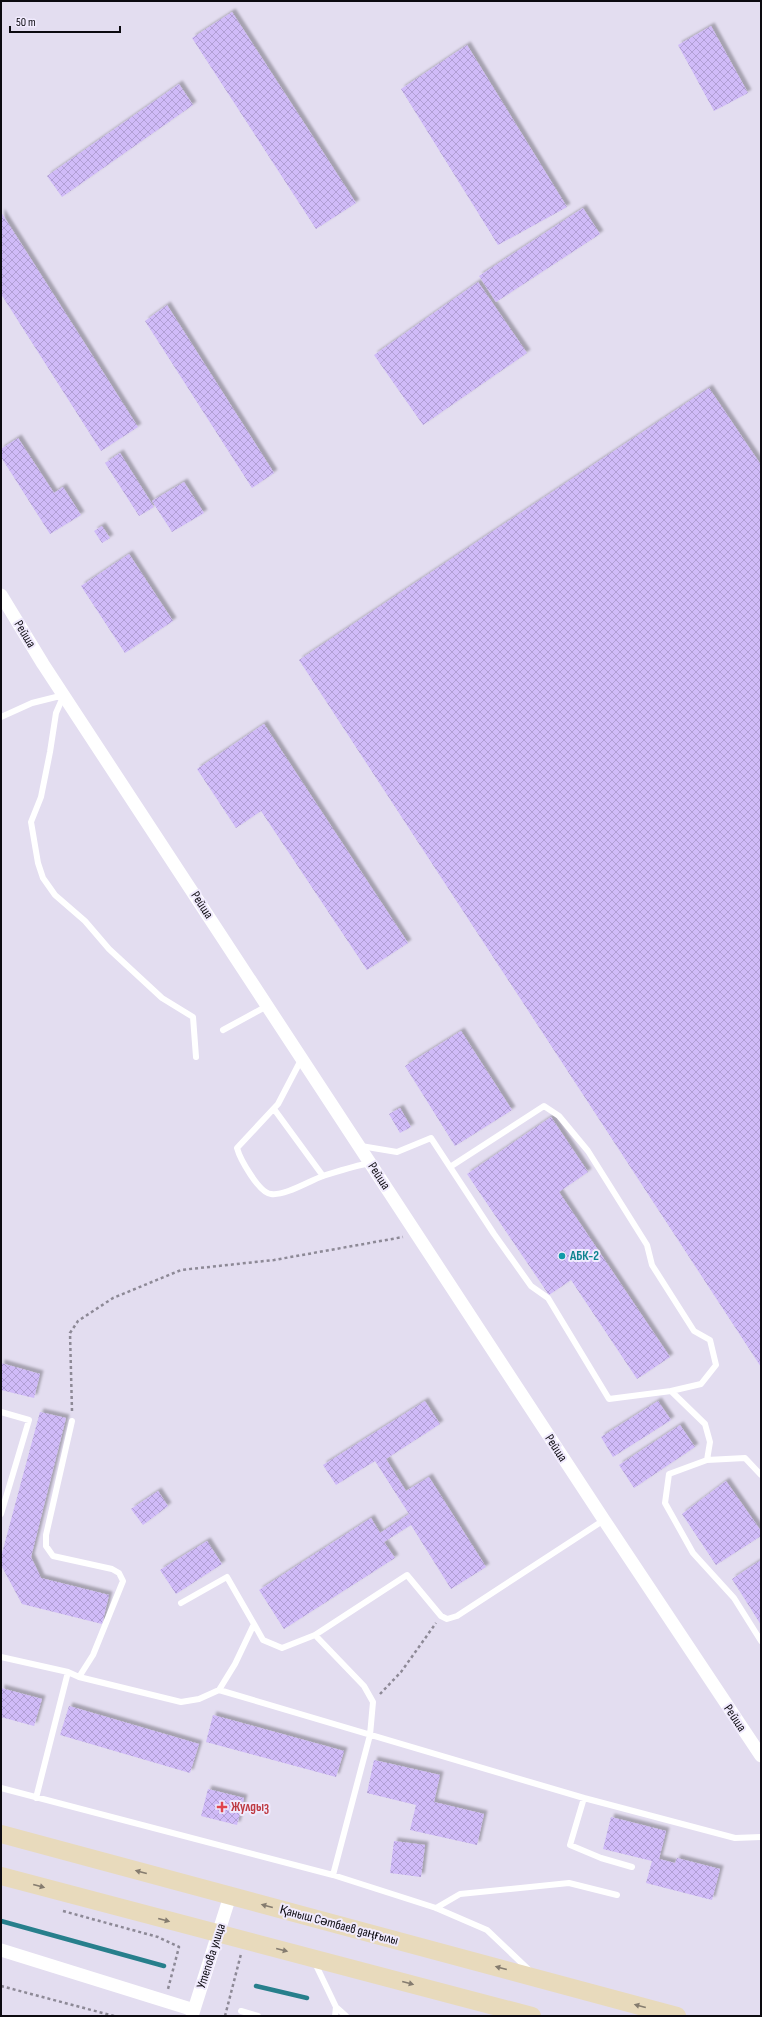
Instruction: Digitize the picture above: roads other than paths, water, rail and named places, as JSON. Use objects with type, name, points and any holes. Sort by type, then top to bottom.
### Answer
[{"type":"main road","name":"Қаныш Сәтбаев даңғылы","points":[[1,1834],[678,2016]]},
{"type":"main road","points":[[1,1876],[532,2016]]},
{"type":"street","name":"Рейша","points":[[1,594],[64,695],[361,1146],[370,1163],[761,1756]]},
{"type":"street","name":"Утепова улица","points":[[193,2013],[230,1896]]},
{"type":"street","points":[[1,1950],[166,2001],[193,2013]]},
{"type":"lane","points":[[1,717],[32,703],[64,695]]},
{"type":"lane","points":[[64,695],[56,713],[41,797],[31,822],[38,863],[43,878],[55,894],[85,921],[109,949],[162,998],[193,1017],[196,1057]]},
{"type":"lane","points":[[223,1030],[268,1006]]},
{"type":"lane","points":[[302,1057],[286,1092],[274,1109],[237,1148],[239,1157],[261,1189],[269,1194],[280,1194],[323,1176],[370,1163]]},
{"type":"lane","points":[[361,1146],[397,1152],[431,1138],[494,1234],[531,1286],[548,1298],[608,1399],[671,1391],[701,1384],[716,1365],[710,1340],[694,1331],[652,1266],[647,1245],[588,1151],[559,1116],[544,1106],[450,1166]]},
{"type":"lane","points":[[274,1109],[323,1176]]},
{"type":"lane","points":[[671,1391],[705,1424],[710,1442],[707,1460]]},
{"type":"lane","points":[[1,1412],[29,1420],[1,1514]]},
{"type":"lane","points":[[72,1421],[46,1535],[46,1546],[53,1556],[112,1569],[119,1573],[123,1581],[93,1655],[79,1677]]},
{"type":"lane","points":[[761,1475],[745,1458],[707,1460],[669,1474],[665,1502],[693,1553],[710,1574],[734,1598],[761,1641]]},
{"type":"lane","points":[[181,1603],[227,1577],[263,1640],[282,1648],[315,1635],[407,1575],[441,1616],[447,1618],[457,1616],[604,1520]]},
{"type":"lane","points":[[1,1657],[68,1672],[79,1677],[181,1702],[199,1699],[219,1690],[235,1664],[254,1624]]},
{"type":"lane","points":[[315,1635],[364,1686],[373,1702],[370,1735],[333,1875]]},
{"type":"lane","points":[[36,1798],[68,1672]]},
{"type":"lane","points":[[219,1690],[584,1798],[735,1838],[761,1837]]},
{"type":"lane","points":[[1,1788],[333,1875],[436,1908],[487,1930],[537,1978]]},
{"type":"lane","points":[[584,1798],[570,1845],[601,1858],[632,1867]]},
{"type":"lane","points":[[436,1908],[460,1894],[569,1883],[617,1895]]},
{"type":"lane","points":[[312,1958],[336,2007],[346,2016]]},
{"type":"lane","points":[[334,2016],[336,2007]]},
{"type":"lane","points":[[241,2011],[258,2016]]},
{"type":"waterway","points":[[1,1921],[164,1966]]},
{"type":"waterway","points":[[256,1986],[307,1998]]},
{"type":"place","name":"АБК-2","points":[[562,1256]]},
{"type":"place","name":"Жулдыз","points":[[222,1807]]}]
